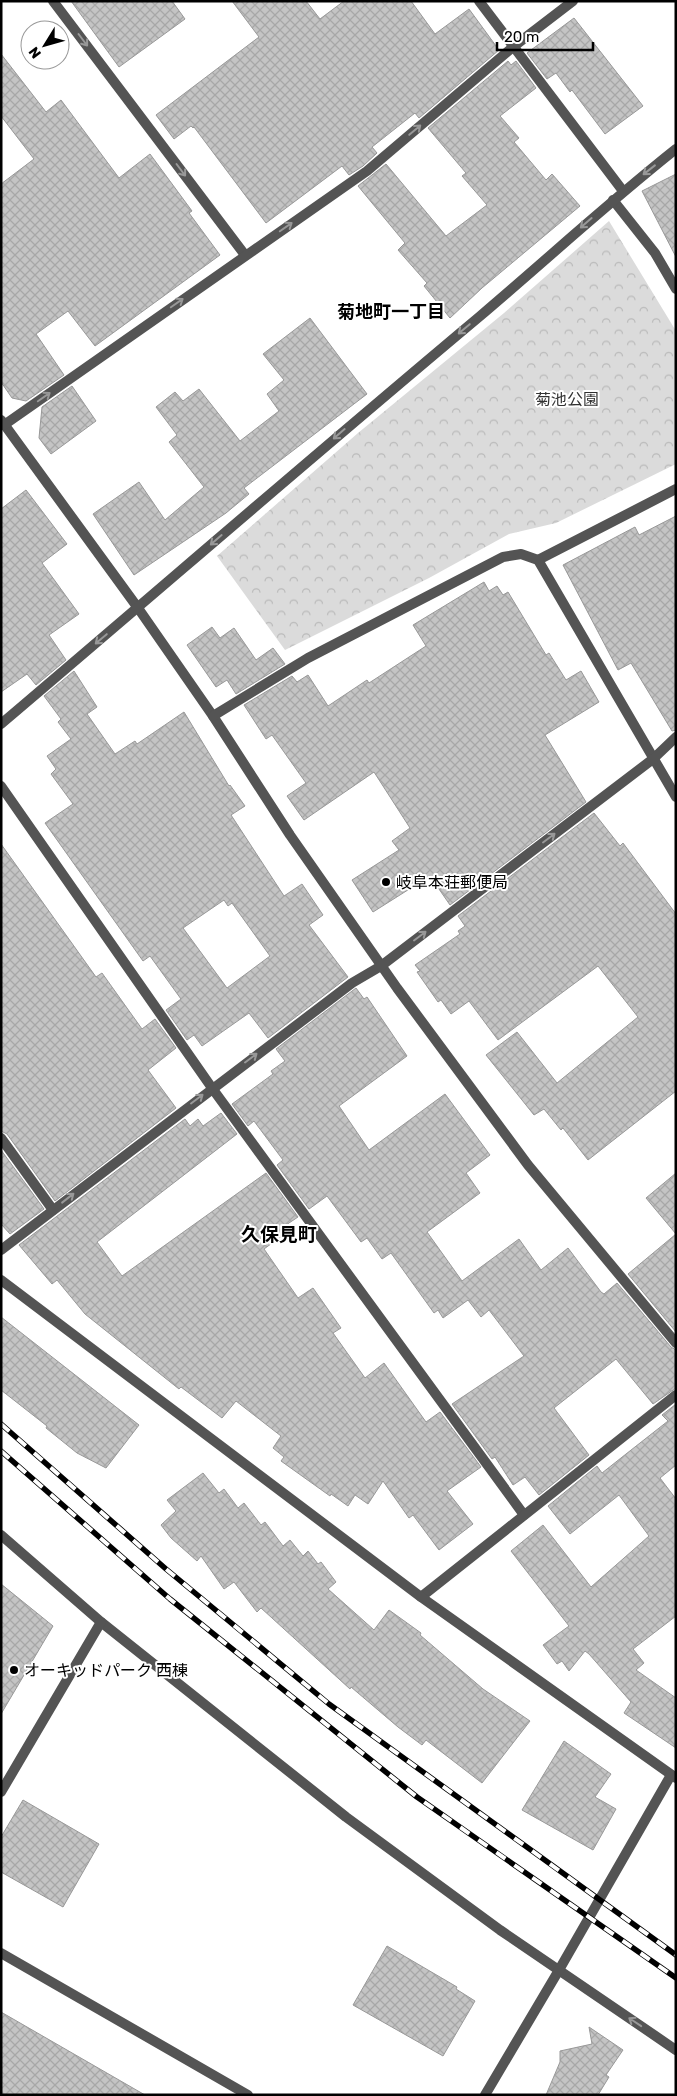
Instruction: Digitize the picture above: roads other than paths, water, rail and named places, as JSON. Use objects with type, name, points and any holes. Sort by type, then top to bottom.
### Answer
[{"type":"street","points":[[54,1],[246,255]]},
{"type":"street","points":[[479,1],[623,191]]},
{"type":"street","points":[[574,1],[513,47],[367,171],[3,422],[138,608],[213,716],[290,835],[381,966],[528,1165],[676,1343]]},
{"type":"street","points":[[1,724],[623,191],[676,149]]},
{"type":"street","points":[[613,200],[655,253],[676,289]]},
{"type":"street","points":[[538,560],[676,489]]},
{"type":"street","points":[[213,716],[308,658],[503,557],[521,554],[538,560],[676,797]]},
{"type":"street","points":[[1,1250],[212,1088],[352,983],[381,966],[653,759],[676,736]]},
{"type":"street","points":[[1,786],[212,1088],[524,1515]]},
{"type":"street","points":[[1,1138],[53,1210]]},
{"type":"street","points":[[1,1280],[421,1597],[673,1776],[485,2095]]},
{"type":"street","points":[[421,1597],[676,1395]]},
{"type":"street","points":[[1,1535],[101,1622],[346,1817],[559,1970],[676,2050]]},
{"type":"street","points":[[1,1792],[101,1622]]},
{"type":"street","points":[[1,1953],[248,2095]]},
{"type":"railway","points":[[1,1424],[166,1569],[329,1704],[676,1955]]},
{"type":"railway","points":[[1,1451],[170,1599],[417,1797],[676,1978]]},
{"type":"place","name":"岐阜本荘郵便局","points":[[386,882]]},
{"type":"place","name":"オーキッドパーク 西棟","points":[[14,1670]]},
{"type":"district","name":"菊地町一丁目","points":[[391,312]]},
{"type":"district","name":"久保見町","points":[[279,1234]]},
{"type":"park label","name":"菊池公園","points":[[567,399]]}]
